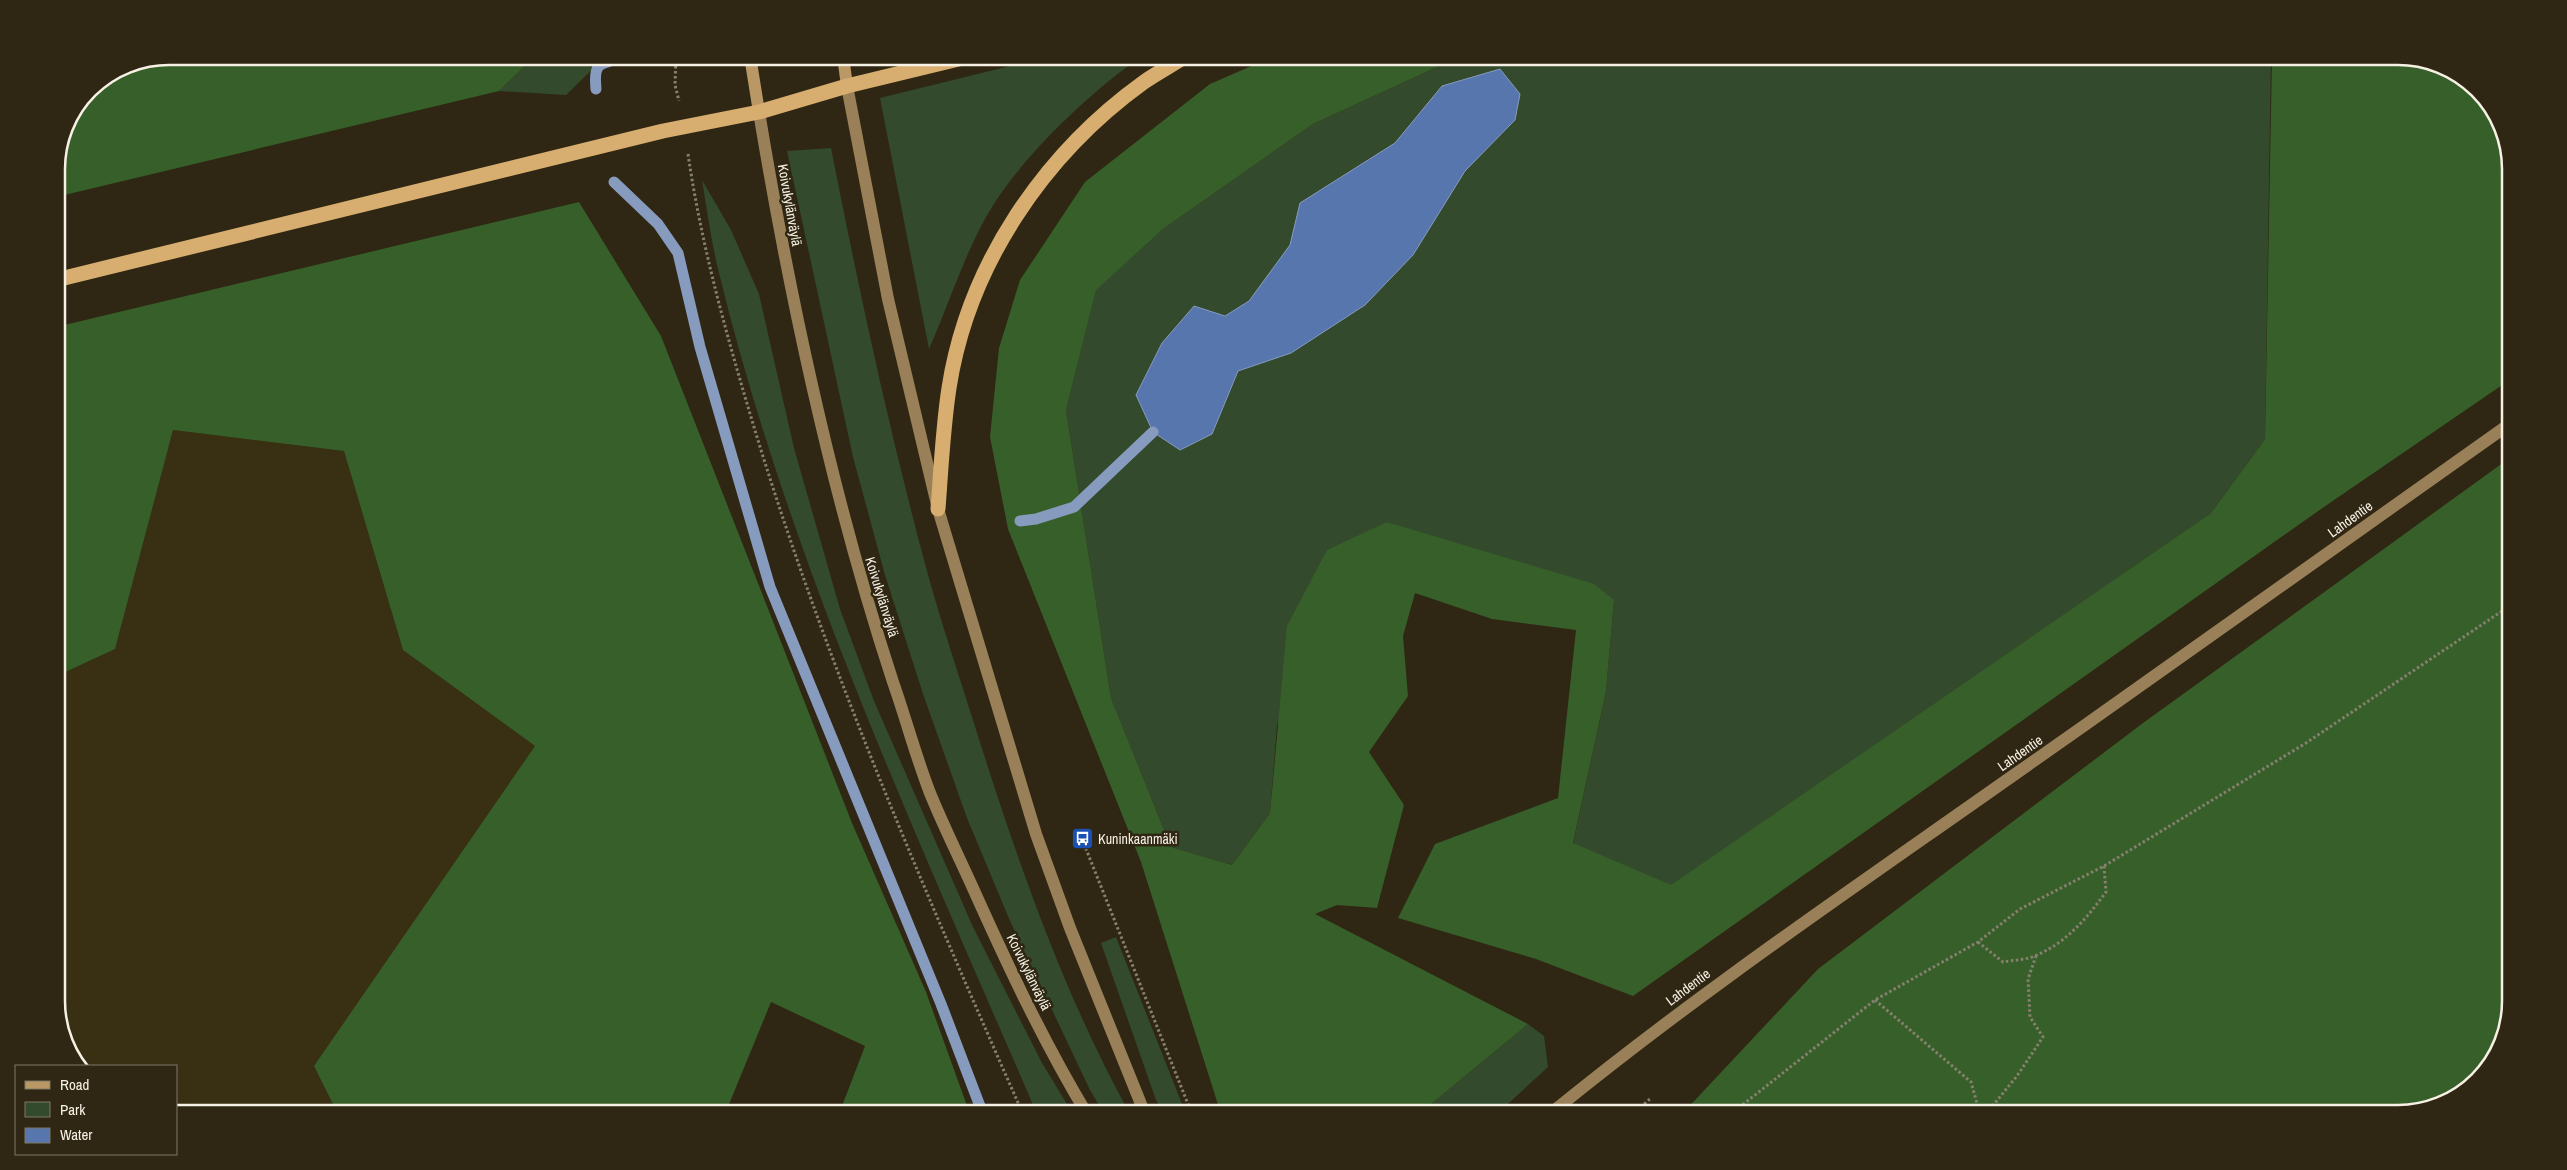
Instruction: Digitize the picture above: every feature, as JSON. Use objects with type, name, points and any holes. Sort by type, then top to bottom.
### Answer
[{"type":"highway","points":[[65,278],[685,127],[759,112],[847,86],[934,65]]},
{"type":"highway","points":[[938,508],[949,388],[958,347],[987,268],[1004,236],[1044,176],[1093,124],[1144,82],[1171,65]]},
{"type":"main road","name":"Koivukylänväylä","points":[[751,65],[781,247],[844,521],[866,601],[930,793],[992,931],[1053,1058],[1082,1105]]},
{"type":"main road","points":[[844,65],[888,299],[938,508],[1036,834],[1070,928],[1141,1105]]},
{"type":"main road","name":"Lahdentie","points":[[1561,1105],[1617,1059],[1722,980],[2167,668],[2502,429]]},
{"type":"path","points":[[676,65],[675,85],[685,127],[693,184],[728,339],[779,509],[839,676],[922,879],[1019,1105]]},
{"type":"path","points":[[1742,1105],[1875,1000],[1978,942],[2020,909],[2104,866],[2306,743],[2502,611]]},
{"type":"path","points":[[1082,839],[1188,1105]]},
{"type":"path","points":[[1978,942],[2003,962],[2036,956],[2071,933],[2096,906],[2106,892],[2104,866]]},
{"type":"path","points":[[1994,1105],[2018,1076],[2043,1037],[2030,1017],[2028,979],[2036,956]]},
{"type":"path","points":[[1875,1000],[1971,1082],[1977,1105]]},
{"type":"path","points":[[1643,1105],[1651,1098]]},
{"type":"shaded area","points":[[173,430],[344,451],[403,650],[535,746],[315,1066],[334,1105],[178,1105],[178,1065],[87,1065],[73,1041],[65,1008],[65,672],[115,649]]},
{"type":"green space","points":[[162,65],[526,65],[499,91],[65,195],[65,162],[69,142],[73,129],[86,106],[100,91],[117,79],[149,67]]},
{"type":"green space","points":[[526,65],[597,65],[566,95],[499,91]]},
{"type":"green space","points":[[1014,65],[1130,65],[1101,87],[1060,125],[1006,186],[982,224],[929,349],[880,98]]},
{"type":"green space","points":[[1253,65],[1441,65],[1313,124],[1163,229],[1096,290],[1066,410],[1111,698],[1171,847],[1232,865],[1270,813],[1287,626],[1327,550],[1387,522],[1594,584],[1614,600],[1606,691],[1573,843],[1671,885],[2211,513],[2265,439],[2272,65],[2398,65],[2418,67],[2450,79],[2472,95],[2481,106],[2494,129],[2502,162],[2502,385],[2321,509],[1633,996],[1536,959],[1398,918],[1435,844],[1558,798],[1576,630],[1492,619],[1415,593],[1403,636],[1408,696],[1369,752],[1404,805],[1377,908],[1337,905],[1315,914],[1528,1024],[1430,1105],[1218,1105],[1141,862],[1008,529],[990,437],[999,348],[1020,280],[1085,182],[1210,84]]},
{"type":"green space","points":[[1441,65],[2271,65],[2265,439],[2211,513],[1671,886],[1573,844],[1606,691],[1614,600],[1387,522],[1277,725],[1270,813],[1232,865],[1171,847],[1111,698],[1066,410],[1096,289],[1163,229],[1313,124]]},
{"type":"green space","points":[[831,148],[887,413],[913,518],[945,633],[1010,833],[1045,929],[1084,1023],[1125,1105],[1099,1105],[1089,1088],[1010,921],[967,818],[923,694],[885,575],[853,457],[787,151]]},
{"type":"green space","points":[[702,180],[731,230],[759,294],[794,448],[840,609],[874,701],[973,927],[1042,1063],[1068,1105],[1033,1105],[902,803],[859,698],[781,486],[747,378],[718,269]]},
{"type":"green space","points":[[579,202],[661,336],[852,823],[926,992],[967,1105],[842,1105],[865,1046],[771,1002],[729,1105],[334,1105],[314,1066],[535,746],[403,650],[344,451],[173,430],[115,649],[65,672],[65,325]]},
{"type":"green space","points":[[2502,464],[2502,1001],[2500,1021],[2494,1041],[2481,1064],[2472,1075],[2444,1094],[2418,1103],[2405,1105],[1690,1105],[1818,969],[2143,723]]},
{"type":"green space","points":[[1116,937],[1182,1105],[1159,1105],[1156,1100],[1101,943]]},
{"type":"green space","points":[[1528,1024],[1544,1036],[1548,1067],[1507,1105],[1430,1105]]},
{"type":"water","points":[[1500,69],[1520,94],[1515,120],[1465,171],[1413,255],[1365,305],[1291,353],[1238,371],[1212,434],[1180,450],[1153,432],[1136,395],[1162,343],[1194,306],[1225,316],[1249,301],[1290,245],[1300,203],[1395,143],[1442,86]]},
{"type":"waterway","points":[[596,89],[596,72],[601,65]]},
{"type":"waterway","points":[[614,182],[658,224],[678,253],[700,347],[770,587],[941,1004],[980,1105]]},
{"type":"waterway","points":[[1020,521],[1036,519],[1074,507],[1153,432]]},
{"type":"place","name":"Kuninkaanmäki","points":[[1082,839]]}]
